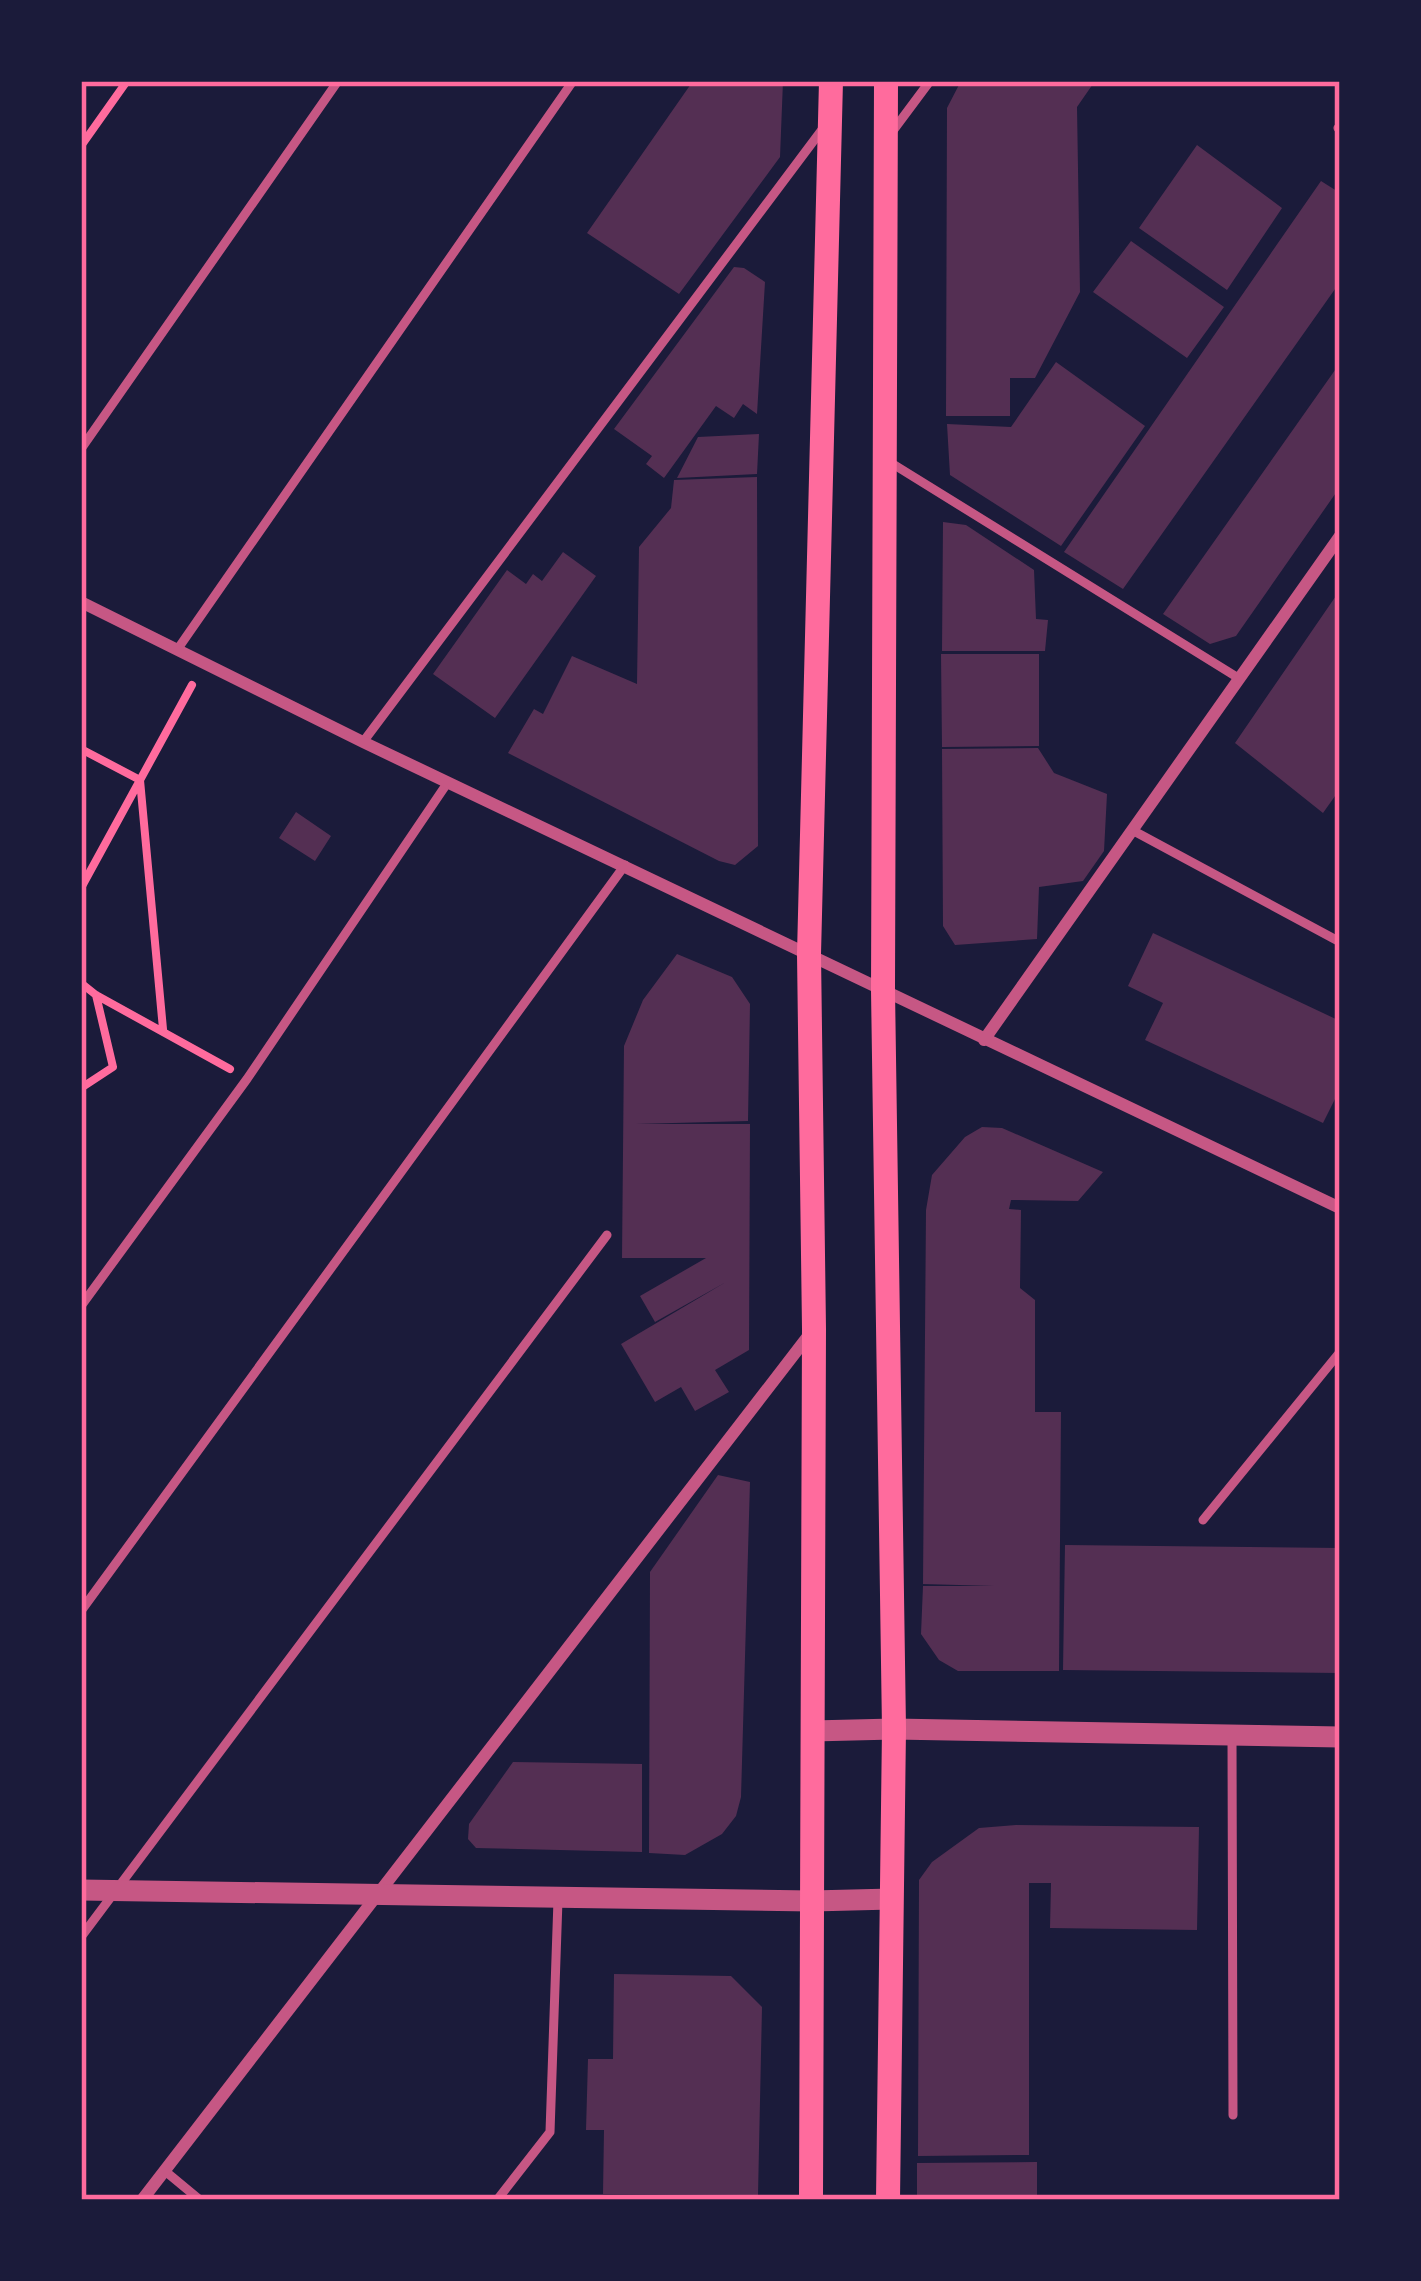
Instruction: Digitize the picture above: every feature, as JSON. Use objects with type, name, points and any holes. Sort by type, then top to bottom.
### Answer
[{"type":"main road","points":[[811,2200],[814,1329],[809,954],[831,81]]},
{"type":"main road","points":[[886,81],[883,990],[894,1729],[888,2200]]},
{"type":"street","points":[[984,1040],[1340,536]]},
{"type":"street","points":[[81,602],[363,742],[1340,1208]]},
{"type":"street","points":[[142,2200],[814,1329]]},
{"type":"street","points":[[812,1731],[1340,1737]]},
{"type":"street","points":[[81,1889],[892,1899]]},
{"type":"lane","points":[[81,449],[338,81]]},
{"type":"lane","points":[[177,650],[574,81]]},
{"type":"lane","points":[[886,141],[930,81]]},
{"type":"lane","points":[[363,742],[831,117]]},
{"type":"lane","points":[[883,458],[1240,679]]},
{"type":"lane","points":[[84,1300],[247,1079],[448,782]]},
{"type":"lane","points":[[1132,830],[1340,942]]},
{"type":"lane","points":[[81,1611],[625,865]]},
{"type":"lane","points":[[81,1937],[607,1234]]},
{"type":"lane","points":[[1202,1520],[1340,1352]]},
{"type":"lane","points":[[1232,1734],[1233,2115]]},
{"type":"lane","points":[[497,2200],[550,2132],[558,1898]]},
{"type":"lane","points":[[165,2171],[200,2200]]},
{"type":"path","points":[[81,146],[127,81]]},
{"type":"path","points":[[81,888],[204,662]]},
{"type":"path","points":[[81,749],[140,780]]},
{"type":"path","points":[[140,780],[163,1029]]},
{"type":"path","points":[[81,983],[247,1079]]},
{"type":"path","points":[[81,1088],[113,1067],[96,995]]},
{"type":"building","points":[[693,81],[783,81],[780,157],[679,294],[587,233]]},
{"type":"building","points":[[961,81],[1095,81],[1077,107],[1080,292],[1035,378],[1010,378],[1010,416],[946,416],[947,108]]},
{"type":"building","points":[[1197,145],[1282,208],[1227,290],[1139,228]]},
{"type":"building","points":[[1321,181],[1340,193],[1340,282],[1123,589],[1064,552]]},
{"type":"building","points":[[1131,241],[1224,307],[1187,358],[1093,292]]},
{"type":"building","points":[[734,267],[765,282],[757,414],[743,404],[734,418],[716,406],[664,478],[646,464],[652,456],[614,429]]},
{"type":"building","points":[[1056,362],[1145,426],[1061,546],[950,475],[947,424],[1011,427]]},
{"type":"building","points":[[1340,363],[1340,487],[1236,636],[1210,644],[1163,614]]},
{"type":"building","points":[[759,434],[757,474],[677,478],[698,437]]},
{"type":"building","points":[[757,477],[758,846],[735,865],[508,753],[534,709],[543,714],[572,656],[637,684],[639,547],[671,508],[674,480]]},
{"type":"building","points":[[943,522],[966,525],[1034,570],[1036,619],[1048,620],[1045,651],[942,651]]},
{"type":"building","points":[[563,552],[596,576],[495,718],[433,674],[507,570],[526,584],[533,574],[542,581]]},
{"type":"building","points":[[1340,590],[1340,789],[1323,813],[1235,743]]},
{"type":"building","points":[[941,654],[1039,654],[1039,746],[942,747]]},
{"type":"building","points":[[1038,748],[1054,773],[1107,794],[1104,851],[1083,881],[1039,887],[1037,939],[955,945],[943,926],[942,749]]},
{"type":"building","points":[[296,812],[331,836],[315,861],[279,838]]},
{"type":"building","points":[[1153,933],[1340,1021],[1340,1089],[1323,1123],[1145,1040],[1163,1003],[1128,986]]},
{"type":"building","points":[[677,954],[732,977],[750,1004],[748,1121],[636,1124],[750,1124],[749,1350],[715,1370],[729,1392],[695,1411],[681,1387],[655,1402],[621,1344],[726,1282],[655,1322],[640,1296],[706,1258],[622,1258],[624,1046],[643,1000]]},
{"type":"building","points":[[982,1127],[1002,1128],[1103,1172],[1078,1201],[1011,1200],[1009,1209],[1021,1210],[1020,1288],[1035,1300],[1035,1412],[1061,1412],[1059,1671],[958,1671],[939,1660],[921,1634],[923,1586],[994,1586],[923,1584],[926,1210],[932,1175],[965,1137]]},
{"type":"building","points":[[718,1475],[750,1482],[741,1797],[736,1816],[722,1834],[685,1855],[649,1853],[650,1572]]},
{"type":"building","points":[[1065,1545],[1340,1548],[1340,1673],[1063,1670]]},
{"type":"building","points":[[513,1762],[642,1764],[642,1852],[476,1848],[468,1839],[469,1824]]},
{"type":"building","points":[[1199,1827],[1197,1930],[1050,1928],[1051,1883],[1029,1883],[1029,2155],[918,2156],[919,1880],[932,1862],[979,1828]]},
{"type":"building","points":[[614,1974],[731,1976],[762,2007],[758,2195],[603,2194],[604,2130],[586,2130],[588,2059],[613,2059]]},
{"type":"building","points":[[1037,2162],[1037,2200],[917,2200],[917,2163]]}]
